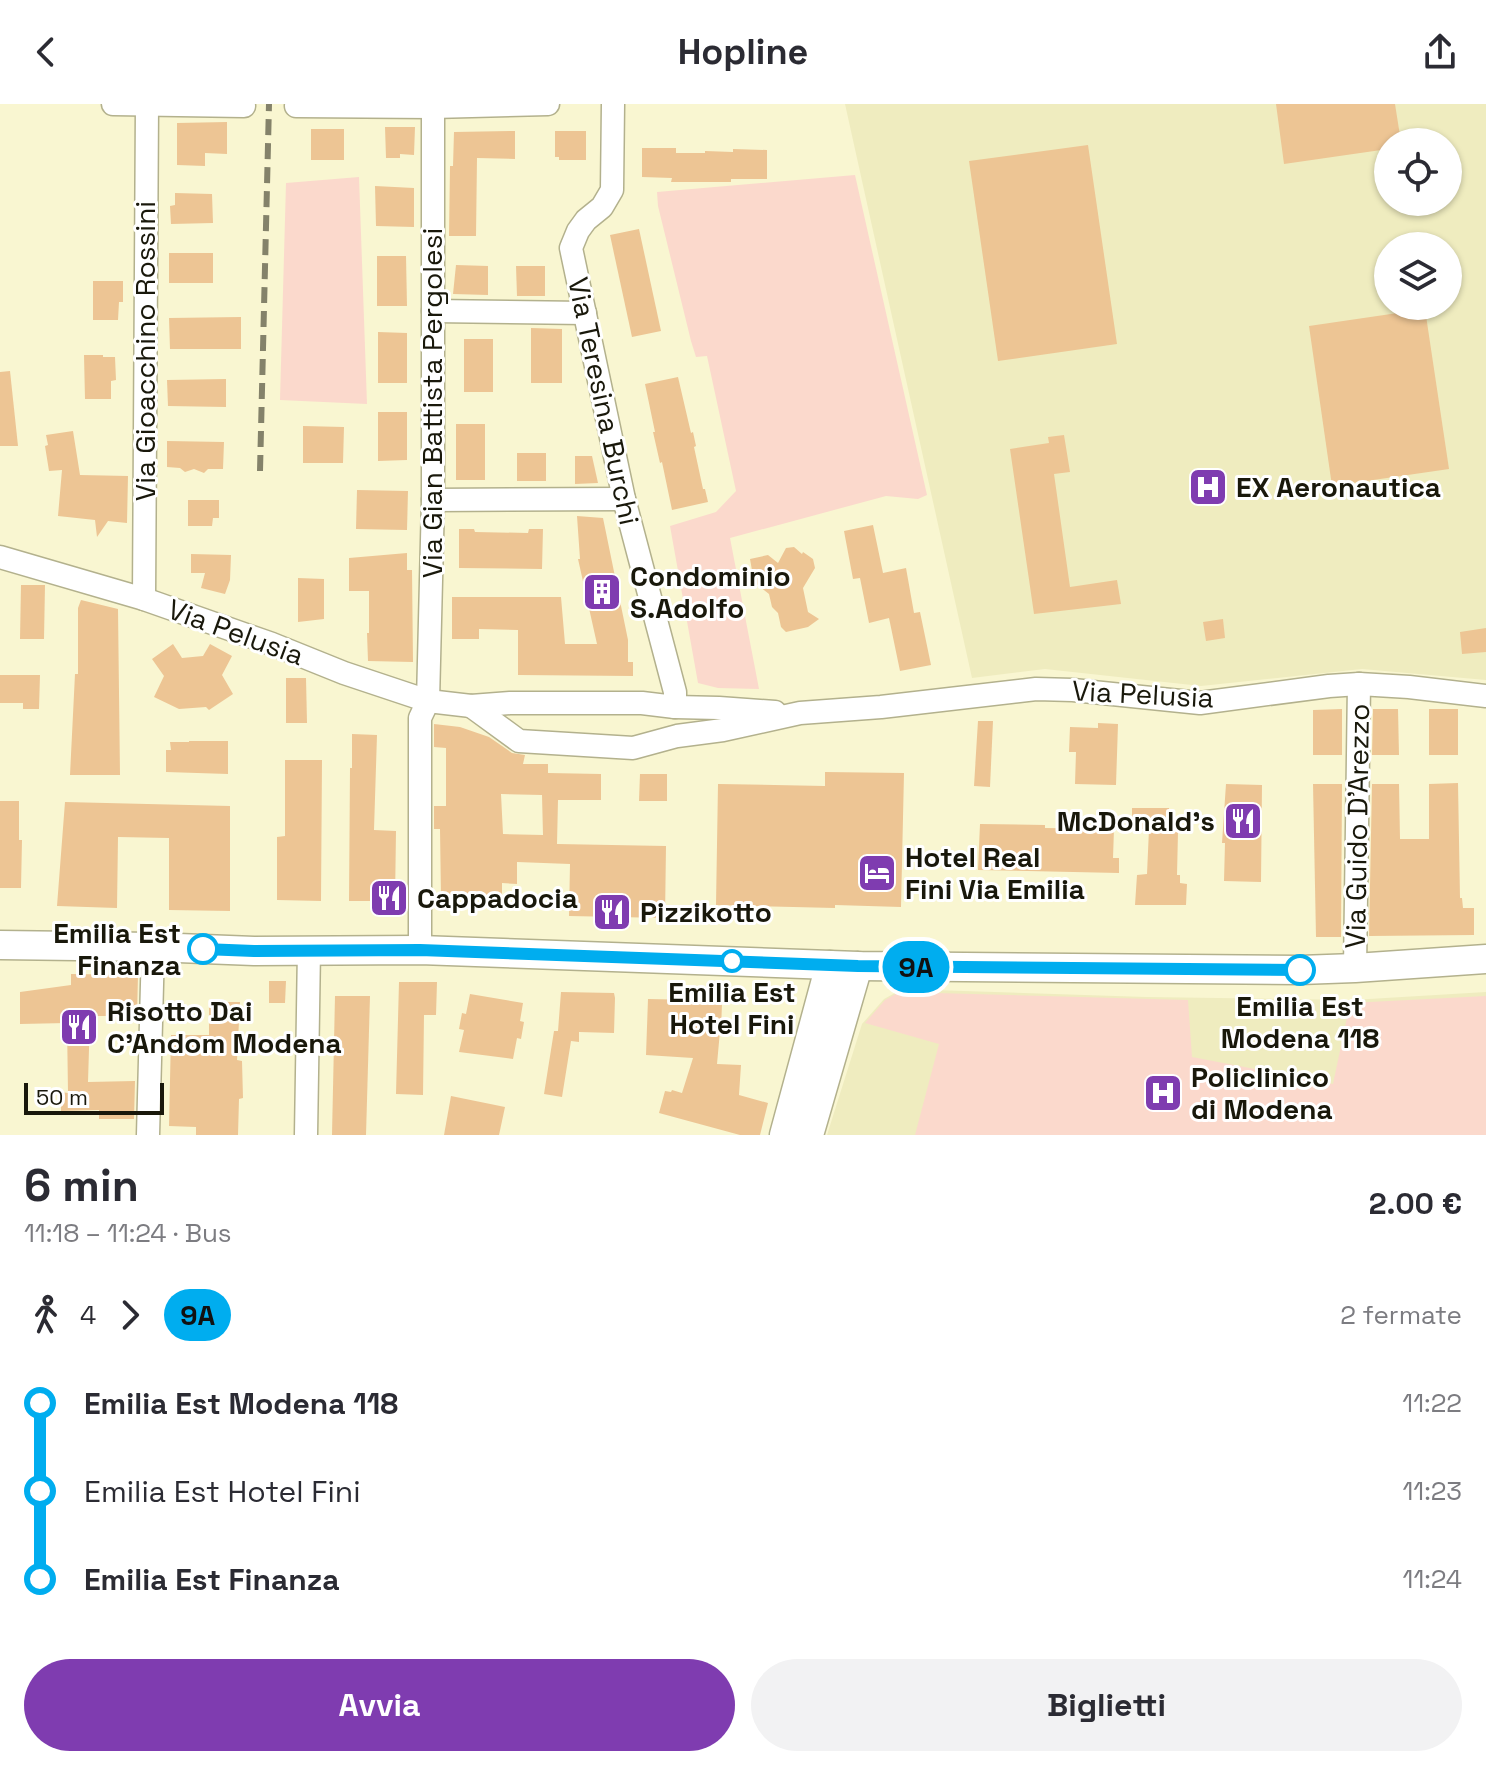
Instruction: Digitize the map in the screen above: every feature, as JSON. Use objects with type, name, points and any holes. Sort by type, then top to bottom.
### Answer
[{"type":"street","points":[[113,104],[244,106]]},
{"type":"street","name":"Via Gioacchino Rossini","points":[[144,599],[147,104]]},
{"type":"street","points":[[296,106],[548,104]]},
{"type":"street","name":"Via Teresina Burchi","points":[[613,104],[612,190],[602,207],[578,231],[571,248],[624,499],[675,692],[675,707]]},
{"type":"street","name":"Via Gian Battista Pergolesi","points":[[420,950],[420,718],[428,701],[433,500],[433,106]]},
{"type":"street","points":[[433,311],[585,313]]},
{"type":"street","points":[[433,500],[624,499]]},
{"type":"street","name":"Via Pelusia","points":[[0,557],[144,599],[428,701],[471,706],[642,703],[800,713],[1036,689],[1200,703],[1359,684],[1486,696]]},
{"type":"street","name":"Via Guido D'Arezzo","points":[[1355,968],[1359,684]]},
{"type":"street","name":"Via Pelusia","points":[[471,706],[519,741],[633,748],[677,736],[723,730],[800,713]]},
{"type":"street","points":[[675,707],[665,713],[661,723],[667,733],[677,736]]},
{"type":"street","points":[[0,945],[254,951],[420,950],[844,965],[1300,970],[1486,959]]},
{"type":"street","points":[[148,1135],[153,947]]},
{"type":"street","points":[[306,1135],[309,949]]},
{"type":"street","points":[[784,1135],[844,965]]},
{"type":"street","points":[[809,1135],[844,965]]},
{"type":"shaded area","name":"EX Aeronautica","points":[[845,104],[1486,104],[1486,680],[1362,669],[1201,686],[1045,669],[972,678]]},
{"type":"shaded area","points":[[855,175],[927,495],[918,499],[886,496],[730,538],[759,689],[718,688],[698,683],[670,526],[716,512],[736,491],[707,356],[696,357],[691,341],[657,192]]},
{"type":"shaded area","points":[[359,177],[367,404],[280,400],[286,183]]},
{"type":"shaded area","name":"Policlinico di Modena","points":[[902,989],[1352,1000],[1486,992],[1486,1135],[827,1135],[862,1024],[884,999]]},
{"type":"shaded area","name":"Policlinico di Modena","points":[[899,992],[1188,1000],[1192,1057],[1333,1084],[1350,1003],[1486,996],[1486,1135],[915,1135],[939,1044],[865,1023],[885,1000]]},
{"type":"building","points":[[1276,104],[1395,104],[1399,128],[1374,128],[1374,151],[1284,164]]},
{"type":"building","points":[[227,122],[227,154],[205,153],[205,166],[177,165],[177,123]]},
{"type":"building","points":[[385,127],[415,127],[414,155],[400,154],[400,158],[386,158]]},
{"type":"building","points":[[311,129],[344,129],[344,160],[311,160]]},
{"type":"building","points":[[515,131],[515,159],[477,158],[476,236],[449,236],[454,132]]},
{"type":"building","points":[[555,131],[586,131],[586,160],[559,160],[555,157]]},
{"type":"building","points":[[1088,145],[1117,344],[998,361],[969,161]]},
{"type":"building","points":[[642,148],[676,148],[676,153],[767,150],[767,179],[671,182],[672,178],[642,177]]},
{"type":"building","points":[[375,186],[414,188],[414,227],[376,226]]},
{"type":"building","points":[[175,193],[212,194],[213,223],[171,224],[170,206],[175,205]]},
{"type":"building","points":[[639,229],[661,331],[632,337],[610,235]]},
{"type":"building","points":[[169,253],[213,253],[213,283],[169,283]]},
{"type":"building","points":[[377,256],[406,256],[407,306],[377,306]]},
{"type":"building","points":[[456,265],[488,266],[488,295],[453,294]]},
{"type":"building","points":[[516,266],[545,266],[545,296],[517,296]]},
{"type":"building","points":[[93,281],[123,281],[123,302],[119,302],[118,320],[93,320]]},
{"type":"building","points":[[1374,316],[1374,320],[1427,320],[1449,469],[1332,486],[1309,326]]},
{"type":"building","points":[[241,317],[241,349],[170,349],[169,318]]},
{"type":"building","points":[[531,328],[562,329],[562,383],[531,383]]},
{"type":"building","points":[[378,332],[407,333],[407,383],[378,383]]},
{"type":"building","points":[[464,339],[493,339],[493,392],[464,392]]},
{"type":"building","points":[[84,355],[115,357],[116,380],[111,381],[111,399],[85,399]]},
{"type":"building","points":[[10,371],[18,446],[0,446],[0,372]]},
{"type":"building","points":[[678,377],[708,502],[672,510],[645,384]]},
{"type":"building","points":[[226,379],[226,407],[168,406],[167,380]]},
{"type":"building","points":[[378,412],[407,412],[407,460],[378,461]]},
{"type":"building","points":[[456,424],[485,424],[485,480],[456,480]]},
{"type":"building","points":[[303,426],[344,427],[343,463],[303,463]]},
{"type":"building","points":[[73,431],[80,475],[128,476],[127,523],[108,521],[97,537],[95,520],[58,516],[62,470],[49,471],[46,435]]},
{"type":"building","points":[[1064,435],[1070,472],[1054,474],[1070,587],[1117,580],[1121,604],[1034,614],[1010,449],[1049,443],[1048,437]]},
{"type":"building","points":[[167,441],[224,442],[223,469],[208,469],[204,473],[167,467]]},
{"type":"building","points":[[517,453],[546,453],[546,481],[517,481]]},
{"type":"building","points":[[575,456],[592,456],[598,483],[575,484]]},
{"type":"building","points":[[357,490],[408,491],[407,530],[356,529]]},
{"type":"building","points":[[188,500],[219,500],[219,518],[213,518],[212,526],[188,526]]},
{"type":"building","points":[[577,516],[603,518],[628,640],[628,662],[633,662],[633,676],[518,675],[518,630],[479,629],[479,639],[452,639],[452,597],[561,597],[565,644],[597,644],[578,559]]},
{"type":"building","points":[[873,525],[883,573],[906,568],[914,613],[920,612],[931,665],[900,671],[889,618],[869,623],[860,578],[853,579],[844,531]]},
{"type":"building","points":[[459,529],[528,533],[529,529],[543,529],[542,569],[459,568]]},
{"type":"building","points":[[794,547],[813,559],[815,568],[803,588],[808,612],[819,619],[808,627],[786,632],[772,607],[769,594],[754,582],[750,559],[768,555],[778,563],[786,548]]},
{"type":"building","points":[[407,553],[407,570],[412,570],[413,662],[368,661],[369,591],[349,591],[349,558]]},
{"type":"building","points":[[191,554],[231,555],[230,580],[225,594],[201,588],[205,573],[191,573]]},
{"type":"building","points":[[298,578],[324,579],[324,619],[298,622]]},
{"type":"building","points":[[21,585],[45,585],[44,639],[20,639]]},
{"type":"building","points":[[81,600],[118,609],[120,775],[70,775],[75,674],[78,674],[78,608]]},
{"type":"building","points":[[1223,619],[1225,638],[1206,641],[1203,622]]},
{"type":"building","points":[[1486,628],[1486,652],[1462,654],[1460,632]]},
{"type":"building","points":[[173,644],[182,658],[203,656],[210,644],[232,656],[222,675],[233,694],[209,710],[206,707],[179,709],[154,697],[164,676],[152,659]]},
{"type":"building","points":[[0,675],[40,675],[39,709],[23,709],[23,703],[0,703]]},
{"type":"building","points":[[286,678],[306,678],[307,723],[286,723]]},
{"type":"building","points":[[1342,709],[1342,755],[1313,755],[1313,710]]},
{"type":"building","points":[[1373,709],[1398,709],[1399,755],[1372,755]]},
{"type":"building","points":[[1429,709],[1458,709],[1458,755],[1429,755]]},
{"type":"building","points":[[978,721],[993,721],[990,787],[974,786]]},
{"type":"building","points":[[1098,723],[1118,724],[1116,785],[1075,784],[1076,752],[1069,752],[1070,727],[1098,728]]},
{"type":"building","points":[[434,724],[460,727],[489,737],[512,753],[525,755],[523,764],[548,764],[548,773],[601,774],[601,800],[558,800],[557,844],[666,846],[665,918],[569,916],[570,864],[517,862],[517,884],[502,883],[502,900],[441,898],[440,829],[434,829],[434,806],[446,806],[446,748],[434,747]],"holes":[[[501,794],[542,795],[543,835],[503,834]]]},
{"type":"building","points":[[352,734],[377,735],[374,830],[396,831],[395,901],[349,901]]},
{"type":"building","points":[[228,741],[228,774],[166,772],[166,750],[171,750],[170,742]]},
{"type":"building","points":[[285,760],[322,760],[321,901],[277,900],[277,837],[285,836]]},
{"type":"building","points":[[825,772],[904,773],[901,907],[716,905],[718,784],[825,786]]},
{"type":"building","points":[[640,774],[667,774],[667,801],[639,801]]},
{"type":"building","points":[[1458,783],[1460,898],[1463,908],[1474,908],[1474,935],[1369,936],[1372,784],[1399,784],[1400,839],[1429,839],[1429,784]]},
{"type":"building","name":"McDonald's","points":[[1226,784],[1262,785],[1261,882],[1224,881],[1225,843],[1222,843]]},
{"type":"building","points":[[1313,784],[1342,784],[1341,937],[1316,937]]},
{"type":"building","points":[[0,801],[19,801],[21,888],[0,888]]},
{"type":"building","points":[[65,802],[230,806],[230,911],[169,910],[169,838],[118,837],[117,908],[57,906]]},
{"type":"building","points":[[1132,808],[1169,808],[1169,832],[1178,832],[1177,875],[1180,875],[1180,883],[1187,884],[1186,905],[1135,905],[1137,875],[1147,874],[1149,829],[1132,829]]},
{"type":"building","points":[[980,824],[1114,829],[1113,858],[1119,858],[1119,873],[978,870]]},
{"type":"building","points":[[71,974],[138,975],[137,1016],[90,1016],[88,1082],[135,1081],[134,1119],[99,1119],[99,1110],[61,1111],[61,1092],[68,1093],[67,1023],[20,1024],[20,992],[71,985]]},
{"type":"building","points":[[269,981],[286,981],[285,1003],[269,1003]]},
{"type":"building","points":[[399,982],[437,982],[436,1015],[424,1015],[423,1095],[396,1094]]},
{"type":"building","points":[[561,992],[614,993],[615,998],[614,1033],[579,1032],[579,1042],[571,1041],[562,1097],[544,1094],[554,1031],[558,1031]]},
{"type":"building","points":[[470,994],[523,1003],[521,1039],[517,1038],[513,1059],[459,1052],[464,1030],[459,1029],[462,1013],[466,1014]]},
{"type":"building","points":[[335,996],[370,996],[366,1135],[332,1135]]},
{"type":"building","points":[[648,999],[722,1003],[717,1064],[741,1065],[739,1095],[768,1103],[760,1135],[740,1135],[659,1113],[665,1091],[682,1093],[693,1058],[646,1055]]},
{"type":"building","points":[[209,1002],[240,1002],[237,1060],[242,1061],[243,1098],[239,1099],[238,1135],[196,1135],[196,1127],[169,1126],[171,1035],[209,1035]]},
{"type":"building","points":[[451,1096],[505,1107],[499,1135],[444,1135]]},
{"type":"railway","points":[[260,471],[269,104]]},
{"type":"bus line","name":"9A","points":[[203,949],[420,950],[858,966],[1300,970]]},
{"type":"place","name":"EX Aeronautica","points":[[1208,487]]},
{"type":"place","name":"Condominio S.Adolfo","points":[[602,592]]},
{"type":"place","name":"McDonald's","points":[[1243,821]]},
{"type":"place","name":"Hotel Real Fini Via Emilia","points":[[877,873]]},
{"type":"place","name":"Cappadocia","points":[[389,898]]},
{"type":"place","name":"Pizzikotto","points":[[612,912]]},
{"type":"place","name":"Emilia Est Finanza","points":[[203,949]]},
{"type":"place","name":"Emilia Est Hotel Fini","points":[[732,961]]},
{"type":"place","name":"Emilia Est Modena 118","points":[[1300,970]]},
{"type":"place","name":"Risotto Dai C'Andom Modena","points":[[79,1027]]},
{"type":"place","name":"Policlinico di Modena","points":[[1163,1093]]}]
